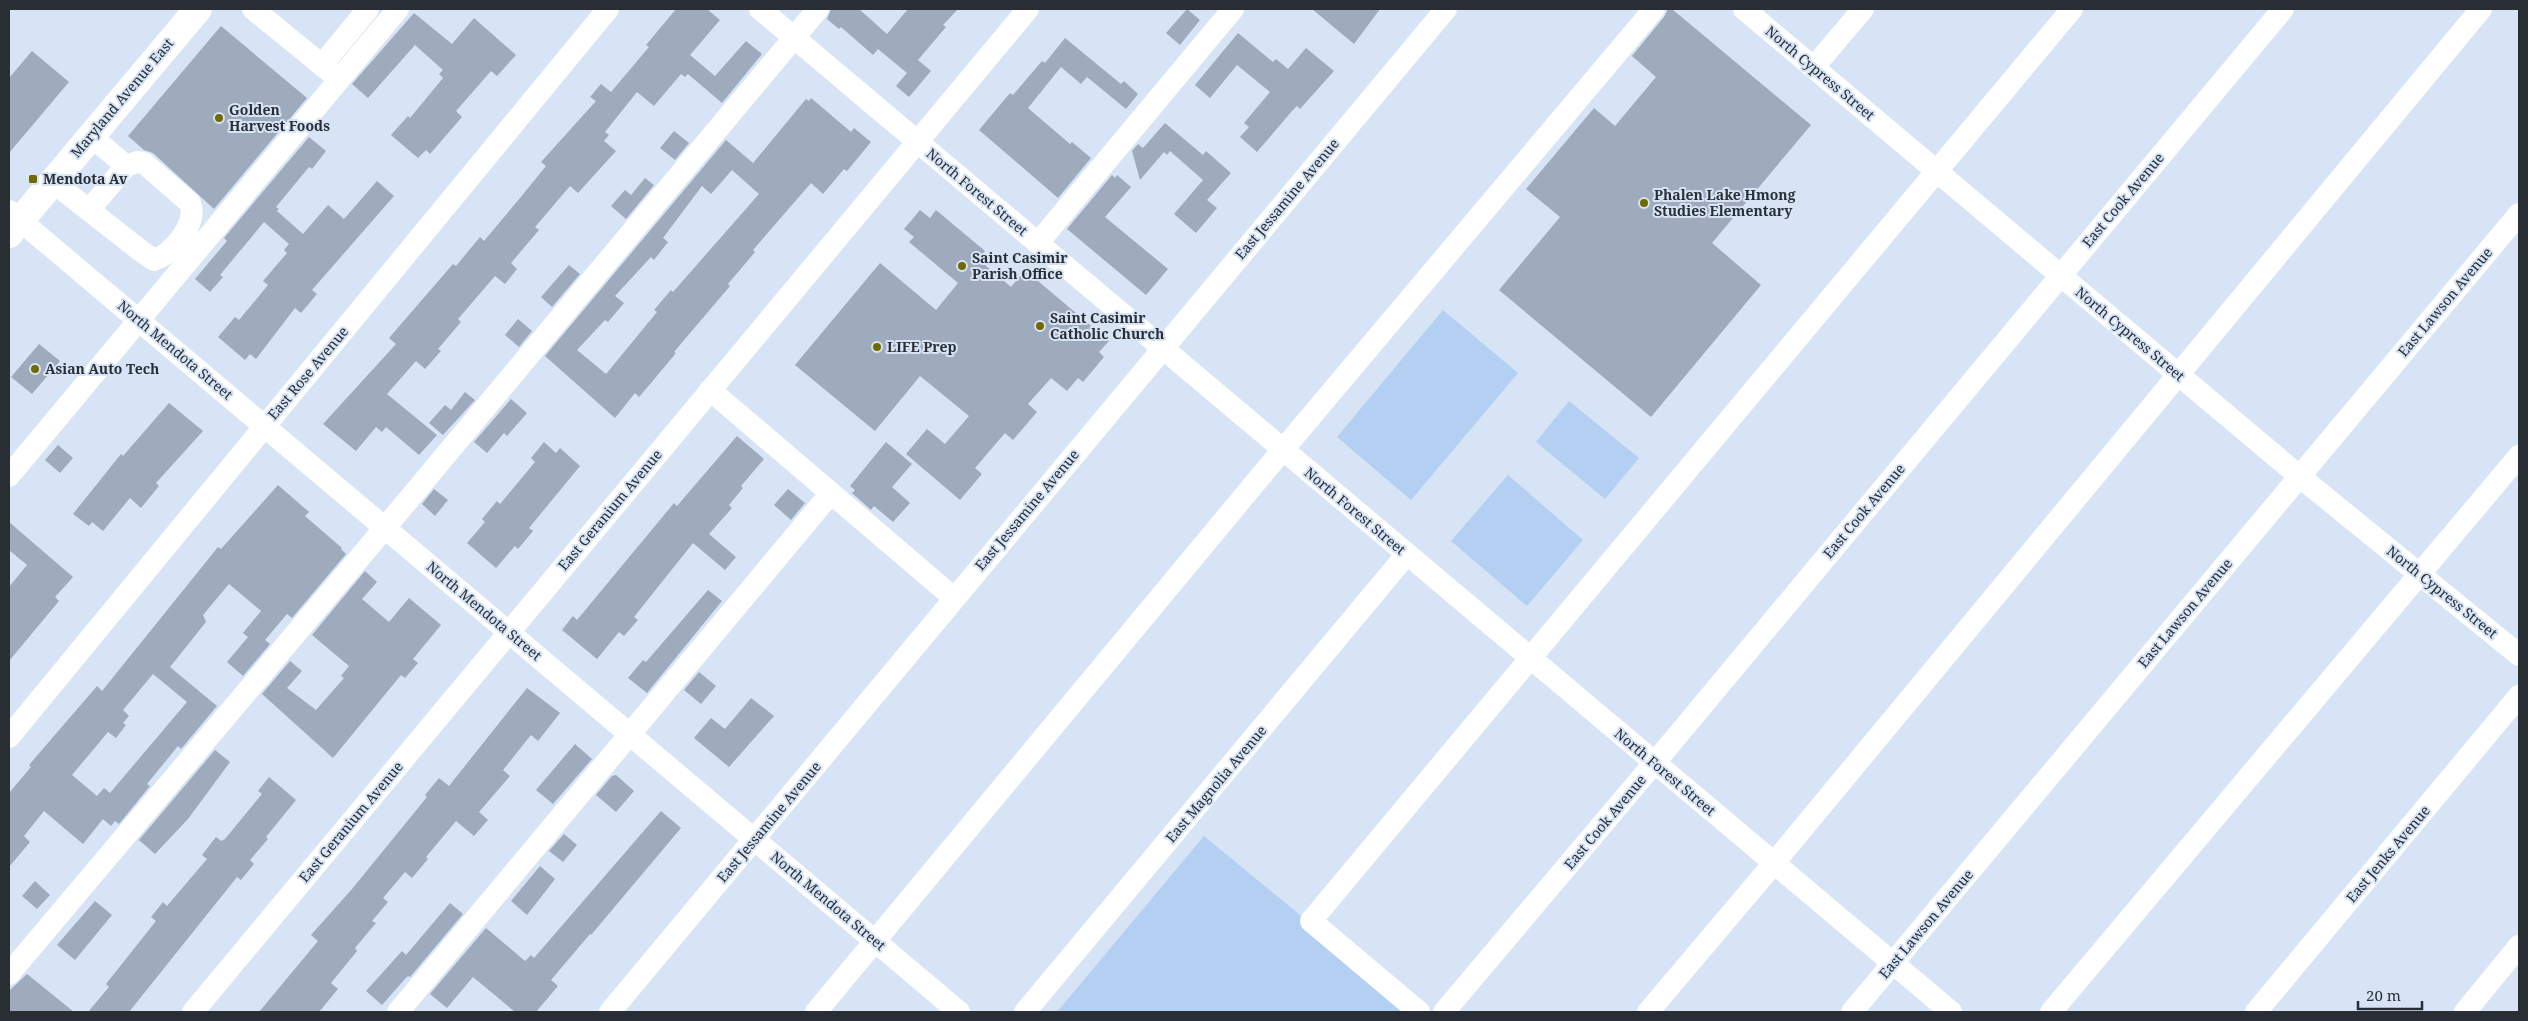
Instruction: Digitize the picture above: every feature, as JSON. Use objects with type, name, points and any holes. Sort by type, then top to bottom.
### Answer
[{"type":"main road","name":"Maryland Avenue East","points":[[13,222],[53,182],[198,9]]},
{"type":"street","points":[[253,9],[331,72]]},
{"type":"street","points":[[9,476],[139,320],[331,72],[398,9]]},
{"type":"street","name":"East Rose Avenue","points":[[9,737],[608,9]]},
{"type":"street","name":"North Forest Street","points":[[760,9],[1952,1012]]},
{"type":"street","points":[[9,974],[385,528],[818,9]]},
{"type":"street","name":"East Geranium Avenue","points":[[193,1012],[1028,9]]},
{"type":"street","points":[[1038,243],[1233,9]]},
{"type":"street","name":"East Jessamine Avenue","points":[[610,1012],[1446,9]]},
{"type":"street","points":[[816,1012],[1283,450],[1654,9]]},
{"type":"street","name":"North Cypress Street","points":[[1744,9],[2299,476],[2519,655]]},
{"type":"street","points":[[1814,67],[1863,9]]},
{"type":"street","points":[[1419,1012],[1312,921],[2072,9]]},
{"type":"street","name":"East Cook Avenue","points":[[1444,1012],[1655,763],[2282,9]]},
{"type":"street","points":[[1648,1012],[1774,863],[2177,373],[2481,9]]},
{"type":"street","points":[[331,72],[363,11]]},
{"type":"street","points":[[91,136],[126,166]]},
{"type":"street","points":[[53,182],[140,252],[154,260],[164,256],[184,234],[191,219],[192,209],[190,203],[144,163],[137,162],[126,166],[89,210]]},
{"type":"street","name":"East Lawson Avenue","points":[[1852,1012],[2519,214]]},
{"type":"street","name":"North Mendota Street","points":[[13,222],[139,320],[960,1012]]},
{"type":"street","points":[[710,390],[954,598]]},
{"type":"street","points":[[2051,1012],[2519,456]]},
{"type":"street","points":[[398,1012],[831,493]]},
{"type":"street","name":"East Magnolia Avenue","points":[[1024,1012],[1407,554]]},
{"type":"street","name":"East Jenks Avenue","points":[[2256,1012],[2519,696]]},
{"type":"street","points":[[2464,1012],[2519,946]]},
{"type":"shaded area","points":[[1443,310],[1518,373],[1411,500],[1337,437]]},
{"type":"shaded area","points":[[1569,401],[1639,458],[1605,499],[1536,442]]},
{"type":"shaded area","points":[[1508,475],[1583,540],[1527,606],[1451,541]]},
{"type":"shaded area","points":[[1204,836],[1418,1012],[1057,1012]]},
{"type":"building","points":[[676,9],[707,9],[720,20],[690,55],[715,76],[746,41],[762,54],[722,103],[688,74],[685,77],[681,74],[654,106],[637,92],[605,132],[609,135],[604,141],[616,151],[578,193],[570,186],[535,227],[539,230],[511,263],[517,269],[505,284],[495,276],[458,319],[461,322],[438,349],[441,351],[425,369],[416,361],[387,394],[437,435],[419,455],[386,427],[382,432],[376,427],[356,451],[323,424],[396,344],[389,338],[453,264],[456,266],[480,237],[484,241],[520,198],[546,166],[541,162],[596,101],[590,97],[601,84],[611,92],[649,47],[646,45]]},
{"type":"building","points":[[831,9],[859,9],[887,34],[908,9],[958,9],[943,25],[946,27],[918,60],[931,71],[909,97],[896,86],[907,73],[878,49],[873,55],[841,27],[839,29],[827,19]]},
{"type":"building","points":[[1187,9],[1200,20],[1180,45],[1166,33]]},
{"type":"building","points":[[1312,9],[1380,9],[1354,44]]},
{"type":"building","name":"Phalen Lake Hmong Studies Elementary","points":[[1668,9],[1672,9],[1811,125],[1712,243],[1761,285],[1651,417],[1499,290],[1560,217],[1526,189],[1594,108],[1615,126],[1656,77],[1632,56],[1664,17]]},
{"type":"building","points":[[414,13],[452,44],[474,18],[516,55],[497,76],[491,71],[456,111],[462,117],[430,154],[426,150],[418,158],[391,135],[408,116],[410,118],[443,78],[439,74],[443,70],[415,45],[368,98],[352,84]]},
{"type":"building","name":"Golden Harvest Foods","points":[[221,26],[307,98],[214,209],[153,153],[144,150],[128,136]]},
{"type":"building","points":[[1238,33],[1273,62],[1276,59],[1288,69],[1306,48],[1334,71],[1300,109],[1297,106],[1292,111],[1257,152],[1240,137],[1249,127],[1244,123],[1270,92],[1237,65],[1210,98],[1195,85]]},
{"type":"building","points":[[1065,38],[1121,84],[1124,81],[1138,94],[1126,109],[1087,77],[1081,84],[1061,67],[1028,108],[1070,144],[1072,142],[1091,158],[1058,198],[979,130],[1010,93],[1013,95],[1042,61],[1045,63]]},
{"type":"building","points":[[32,51],[69,82],[9,153],[9,78]]},
{"type":"building","points":[[811,98],[851,132],[854,128],[871,142],[847,171],[844,169],[823,194],[811,183],[753,250],[755,252],[728,284],[730,286],[674,352],[676,353],[651,383],[639,397],[635,393],[615,418],[545,356],[726,140],[753,163],[806,99],[809,101]],"holes":[[[732,170],[759,194],[673,292],[671,290],[654,310],[657,312],[606,374],[577,350],[605,320],[608,322],[624,303],[615,296],[651,257],[654,260],[668,242],[663,238],[702,186],[711,194]]]},
{"type":"building","points":[[1165,123],[1203,155],[1206,151],[1231,173],[1207,200],[1217,208],[1196,233],[1174,214],[1203,180],[1170,151],[1167,155],[1164,152],[1140,180],[1132,151],[1138,144],[1143,148]]},
{"type":"building","points":[[674,131],[689,143],[675,160],[660,148]]},
{"type":"building","points":[[309,137],[326,151],[312,169],[309,167],[276,207],[279,209],[277,211],[303,234],[328,205],[344,219],[377,181],[394,196],[312,290],[317,294],[301,313],[295,308],[256,359],[250,354],[245,360],[218,337],[235,317],[239,320],[268,285],[263,281],[287,253],[284,250],[289,244],[264,222],[220,275],[223,277],[210,292],[195,279],[227,241],[224,238]]},
{"type":"building","points":[[1112,175],[1115,178],[1117,175],[1131,187],[1105,217],[1168,269],[1146,295],[1067,229]]},
{"type":"building","points":[[645,178],[654,185],[626,219],[611,206],[625,190],[631,195]]},
{"type":"building","points":[[920,210],[930,218],[936,210],[985,251],[978,259],[1011,287],[1025,270],[1109,341],[1099,352],[1104,357],[1083,382],[1078,378],[1067,391],[1051,378],[1028,404],[1037,412],[1013,440],[1005,433],[975,468],[982,474],[960,500],[906,454],[927,429],[945,444],[969,416],[920,376],[875,431],[795,365],[880,263],[936,310],[958,283],[909,242],[914,237],[904,229]]},
{"type":"building","points":[[569,265],[580,274],[552,307],[541,297]]},
{"type":"building","points":[[518,319],[532,331],[519,347],[505,335]]},
{"type":"building","name":"Asian Auto Tech","points":[[39,344],[60,361],[32,394],[11,377]]},
{"type":"building","points":[[465,392],[475,400],[443,435],[429,423],[445,405],[451,410]]},
{"type":"building","points":[[511,399],[527,413],[507,436],[504,433],[487,453],[474,442]]},
{"type":"building","points":[[169,403],[203,431],[156,483],[159,486],[141,508],[130,498],[103,531],[92,522],[89,526],[73,514],[121,454],[123,456]]},
{"type":"building","points":[[737,436],[764,459],[741,486],[743,488],[729,505],[732,508],[709,534],[736,557],[725,570],[693,543],[634,617],[638,620],[624,636],[619,632],[597,659],[562,630],[573,616],[577,620],[674,503],[677,506]]},
{"type":"building","points":[[544,442],[556,453],[560,448],[580,466],[529,528],[533,531],[518,549],[515,546],[496,568],[467,543],[485,522],[482,519],[497,501],[500,504],[535,462],[531,458]]},
{"type":"building","points":[[886,442],[912,464],[892,487],[910,503],[893,522],[874,506],[871,510],[852,493],[855,490],[850,486]]},
{"type":"building","points":[[58,445],[73,458],[60,473],[45,460]]},
{"type":"building","points":[[278,485],[309,512],[305,516],[342,548],[346,554],[292,618],[287,614],[265,640],[270,644],[243,676],[227,662],[248,637],[243,633],[261,611],[229,584],[203,615],[206,622],[170,667],[217,706],[181,749],[178,746],[147,784],[150,786],[119,824],[115,821],[111,826],[103,819],[83,844],[44,811],[24,836],[30,842],[9,867],[9,793],[31,767],[29,765],[97,686],[102,691],[218,547],[221,549]],"holes":[[[153,674],[187,702],[110,793],[104,788],[97,796],[72,775],[108,732],[116,738],[126,725],[123,723],[129,716],[123,710]]]},
{"type":"building","points":[[434,489],[448,500],[435,516],[422,504]]},
{"type":"building","points":[[788,489],[805,503],[791,520],[774,505]]},
{"type":"building","points":[[9,522],[73,577],[55,597],[59,601],[9,661],[9,587],[27,565],[9,550]]},
{"type":"building","points":[[365,571],[377,582],[362,599],[389,622],[409,598],[441,625],[413,659],[418,663],[405,678],[401,675],[333,758],[262,694],[290,661],[302,671],[287,688],[316,710],[344,678],[341,676],[349,666],[312,635]]},
{"type":"building","points":[[708,590],[722,601],[647,693],[628,678],[643,660],[646,662]]},
{"type":"building","points":[[699,672],[716,686],[701,704],[684,690]]},
{"type":"building","points":[[527,688],[560,713],[538,741],[531,735],[503,770],[510,776],[479,812],[488,820],[474,836],[456,821],[426,857],[428,859],[412,878],[405,872],[383,898],[388,902],[372,921],[376,923],[355,948],[357,951],[331,983],[338,989],[319,1012],[259,1012],[318,941],[311,935],[352,889],[427,797],[425,795],[439,778],[449,786]]},
{"type":"building","points":[[751,698],[774,716],[729,767],[694,738],[711,718],[725,729]]},
{"type":"building","points":[[575,744],[592,759],[553,804],[536,790]]},
{"type":"building","points":[[215,750],[230,762],[188,819],[155,854],[139,840]]},
{"type":"building","points":[[616,775],[634,791],[616,812],[596,795],[612,776]]},
{"type":"building","points":[[269,777],[296,800],[266,837],[268,839],[250,860],[254,864],[241,880],[237,877],[129,1012],[88,1012],[109,987],[106,984],[156,921],[151,917],[163,902],[167,906],[207,859],[202,855],[216,837],[221,841],[225,839],[262,794],[258,791]]},
{"type":"building","points":[[661,811],[681,828],[551,980],[558,986],[536,1012],[515,1012],[473,977],[447,1008],[430,994],[486,928],[525,961],[531,955],[534,958]]},
{"type":"building","points":[[564,834],[577,845],[563,862],[549,851]]},
{"type":"building","points":[[540,866],[555,879],[527,915],[511,901]]},
{"type":"building","points":[[35,881],[50,895],[37,909],[22,896]]},
{"type":"building","points":[[95,901],[112,915],[75,960],[57,945]]},
{"type":"building","points":[[450,903],[463,914],[410,977],[408,976],[382,1005],[366,991],[402,951],[406,955]]},
{"type":"building","points":[[27,974],[74,1012],[9,1012],[9,991]]},
{"type":"place","name":"Golden Harvest Foods","points":[[219,118]]},
{"type":"place","name":"Mendota Av","points":[[33,179]]},
{"type":"place","name":"Phalen Lake Hmong Studies Elementary","points":[[1644,203]]},
{"type":"place","name":"Saint Casimir Parish Office","points":[[962,266]]},
{"type":"place","name":"Saint Casimir Catholic Church","points":[[1040,326]]},
{"type":"place","name":"LIFE Prep","points":[[877,347]]},
{"type":"place","name":"Asian Auto Tech","points":[[35,369]]}]
